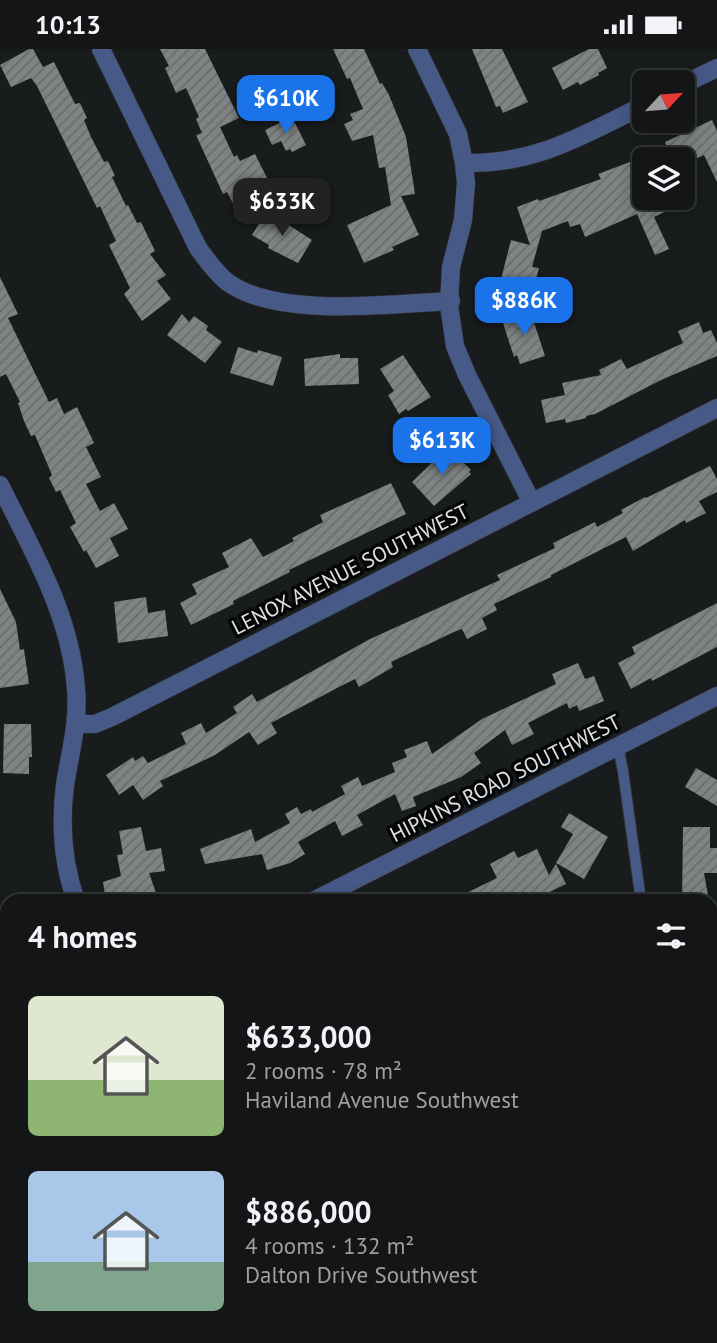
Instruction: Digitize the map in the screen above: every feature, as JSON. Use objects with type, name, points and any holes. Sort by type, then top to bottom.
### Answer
[{"type":"street","points":[[101,49],[198,248],[227,282],[265,300],[295,303],[345,306],[450,301]]},
{"type":"street","points":[[417,49],[458,134],[464,163],[466,183],[463,220],[451,267],[452,328],[463,366],[531,501]]},
{"type":"street","points":[[695,79],[717,68]]},
{"type":"street","points":[[464,163],[490,164],[510,161],[559,147],[632,111]]},
{"type":"street","name":"LENOX AVENUE SOUTHWEST","points":[[76,724],[95,724],[112,716],[717,408]]},
{"type":"street","points":[[0,485],[46,576],[71,655],[76,689],[76,724],[65,787],[64,853],[74,894]]},
{"type":"street","name":"HIPKINS ROAD SOUTHWEST","points":[[327,894],[717,696]]},
{"type":"lane","points":[[618,746],[624,771],[639,894]]},
{"type":"building","points":[[33,49],[43,67],[54,62],[75,104],[80,103],[91,137],[104,162],[108,161],[115,176],[112,177],[126,206],[128,205],[137,223],[141,222],[155,251],[150,254],[166,275],[157,281],[171,299],[142,321],[124,294],[130,288],[109,245],[116,241],[37,86],[31,78],[11,87],[0,65]]},
{"type":"building","points":[[160,49],[205,49],[239,118],[220,127],[234,157],[237,155],[240,161],[255,154],[268,180],[253,187],[259,198],[236,209],[227,192],[223,194],[196,135],[202,133],[196,119],[199,117],[186,88],[176,93],[165,68],[169,66]]},
{"type":"building","points":[[333,49],[364,49],[380,84],[382,83],[389,95],[406,137],[415,194],[401,196],[419,235],[364,263],[347,225],[391,205],[385,167],[379,168],[373,135],[352,141],[344,124],[353,120],[350,114],[363,109],[350,78],[347,79]]},
{"type":"building","points":[[472,49],[502,49],[528,102],[503,113],[500,106],[496,107]]},
{"type":"building","points":[[589,49],[598,49],[607,68],[580,85],[578,82],[563,90],[552,68]]},
{"type":"building","points":[[292,117],[306,145],[292,152],[290,149],[286,151],[281,141],[272,145],[265,130]]},
{"type":"building","points":[[712,120],[717,131],[717,182],[704,155],[695,159],[695,147],[667,147],[665,142],[684,133],[695,133],[695,128]]},
{"type":"building","points":[[632,161],[632,210],[668,210],[654,217],[669,249],[655,255],[637,214],[585,237],[580,224],[570,227],[568,221],[542,231],[532,267],[539,268],[534,286],[521,283],[524,293],[499,287],[511,240],[530,245],[517,207],[601,179],[598,174]]},
{"type":"building","points":[[267,211],[312,240],[298,263],[268,248],[269,245],[252,235]]},
{"type":"building","points":[[0,277],[18,314],[8,318],[49,402],[57,398],[64,414],[77,407],[94,443],[86,447],[101,477],[86,484],[100,511],[114,503],[128,529],[110,538],[119,556],[96,568],[70,527],[76,523],[60,490],[56,492],[49,478],[52,475],[35,435],[31,436],[24,421],[18,403],[20,402],[6,374],[0,377]]},
{"type":"building","points":[[530,310],[545,356],[520,364],[517,355],[514,357],[502,320]]},
{"type":"building","points":[[182,314],[189,322],[194,316],[208,326],[206,330],[222,342],[205,363],[167,335]]},
{"type":"building","points":[[699,322],[703,333],[711,330],[717,343],[717,356],[661,380],[586,418],[566,423],[565,419],[546,423],[541,400],[565,395],[562,383],[601,375],[599,370],[621,359],[627,369],[683,343],[678,331]]},
{"type":"building","points":[[238,347],[282,357],[273,386],[230,373]]},
{"type":"building","points":[[340,354],[340,358],[358,358],[359,384],[305,386],[304,359]]},
{"type":"building","points":[[403,355],[431,397],[399,414],[388,395],[394,391],[380,369]]},
{"type":"building","points":[[444,451],[449,456],[453,452],[471,470],[471,474],[434,506],[412,482]]},
{"type":"building","points":[[710,466],[717,479],[717,492],[699,501],[706,513],[686,523],[685,520],[633,551],[626,537],[494,604],[497,610],[482,618],[487,629],[467,639],[462,629],[454,632],[391,662],[393,667],[359,687],[355,679],[271,723],[277,733],[258,745],[249,732],[215,755],[160,781],[163,786],[143,800],[133,785],[119,795],[106,775],[133,757],[135,761],[143,756],[148,763],[186,744],[181,733],[201,723],[206,733],[237,713],[233,707],[252,694],[257,702],[370,639],[500,580],[497,575],[555,548],[553,543],[595,522],[597,527],[645,497]]},
{"type":"building","points":[[391,483],[406,514],[289,570],[290,572],[233,601],[234,604],[191,625],[180,603],[197,594],[192,584],[229,567],[222,553],[251,538],[263,557],[323,522],[320,515]]},
{"type":"building","points":[[0,589],[16,622],[20,650],[24,649],[29,684],[0,688]]},
{"type":"building","points":[[146,597],[148,613],[165,610],[168,636],[118,643],[114,602]]},
{"type":"building","points":[[717,603],[717,647],[631,689],[618,663],[635,654],[632,647]]},
{"type":"building","points":[[578,663],[585,679],[594,676],[604,701],[579,711],[577,705],[569,709],[567,703],[528,723],[534,734],[512,745],[505,730],[474,753],[481,763],[461,777],[413,797],[416,806],[402,811],[395,794],[357,815],[363,825],[342,836],[335,821],[298,842],[305,854],[290,863],[267,870],[262,854],[205,864],[200,849],[251,829],[255,842],[290,823],[285,814],[297,807],[301,814],[311,809],[312,812],[345,794],[341,786],[358,777],[362,786],[395,772],[392,763],[407,757],[404,750],[427,741],[432,754],[482,719],[556,684],[552,674]]},
{"type":"building","points":[[4,724],[31,724],[32,757],[29,757],[29,774],[3,773]]},
{"type":"building","points":[[696,768],[717,780],[717,806],[685,787]]},
{"type":"building","points":[[569,813],[608,837],[584,879],[556,863],[573,834],[561,827]]},
{"type":"building","points":[[141,827],[146,851],[161,848],[165,871],[149,873],[156,894],[105,894],[103,882],[121,876],[117,855],[123,854],[119,831]]},
{"type":"building","points":[[683,827],[710,827],[710,848],[717,848],[717,873],[704,873],[708,894],[682,894]]},
{"type":"building","points":[[537,849],[549,875],[556,864],[566,884],[545,894],[464,894],[497,878],[490,864],[514,851],[518,858]]}]
